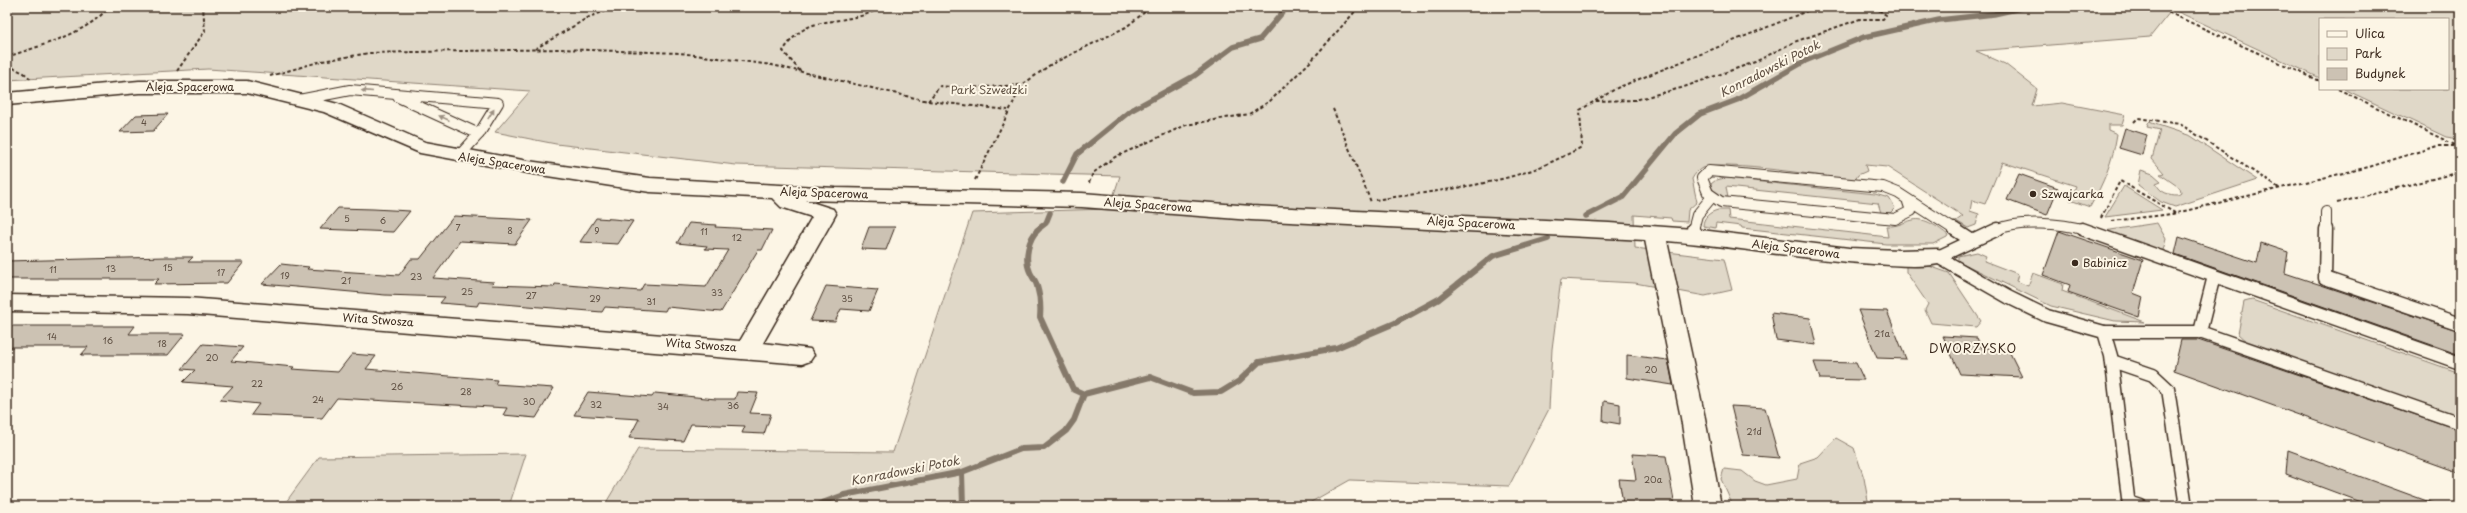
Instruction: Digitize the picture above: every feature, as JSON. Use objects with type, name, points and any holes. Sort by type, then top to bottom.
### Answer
[{"type":"street","name":"Aleja Spacerowa","points":[[7,98],[139,87],[247,87],[330,108],[420,147],[459,156],[650,185],[851,195],[1082,200],[1251,213],[1693,236],[1849,255],[1899,258],[1938,256]]},
{"type":"street","points":[[777,192],[788,202],[825,214],[841,205],[851,195]]},
{"type":"street","name":"Wita Stwosza","points":[[748,349],[825,214]]},
{"type":"street","points":[[1655,234],[1694,418],[1708,506]]},
{"type":"street","name":"Wita Stwosza","points":[[7,303],[188,306],[748,349],[802,355]]},
{"type":"lane","points":[[299,100],[350,90],[498,103],[479,134],[459,156]]},
{"type":"lane","points":[[388,93],[479,134]]},
{"type":"lane","points":[[1908,202],[1909,214],[1895,219],[1721,202],[1711,198],[1705,190],[1702,178],[1709,171],[1883,187],[1898,193],[1908,202],[1971,240]]},
{"type":"lane","points":[[1693,236],[1692,223],[1700,208],[1711,198]]},
{"type":"lane","points":[[2326,212],[2325,278],[2460,324]]},
{"type":"lane","points":[[1938,256],[1971,240],[1999,229],[2033,224],[2072,226],[2460,363]]},
{"type":"lane","points":[[1938,256],[2008,297],[2047,316],[2104,332],[2200,332],[2460,423]]},
{"type":"lane","points":[[2200,332],[2214,276]]},
{"type":"lane","points":[[2104,332],[2112,361],[2133,505]]},
{"type":"lane","points":[[2112,361],[2153,375],[2168,390],[2184,495],[2182,506]]},
{"type":"path","points":[[7,57],[73,32],[100,18],[108,8],[112,7]]},
{"type":"path","points":[[175,73],[205,31],[203,7]]},
{"type":"path","points":[[534,50],[583,21],[616,7]]},
{"type":"path","points":[[800,71],[783,51],[793,34],[807,24],[854,18],[880,8],[905,7]]},
{"type":"path","points":[[968,197],[1008,110],[1022,86],[1050,65],[1126,27],[1151,7]]},
{"type":"path","points":[[1082,200],[1093,173],[1116,157],[1186,125],[1249,114],[1270,101],[1311,61],[1359,7]]},
{"type":"path","points":[[1370,201],[1473,184],[1521,174],[1558,159],[1582,147],[1580,110],[1617,88],[1812,9],[1824,7]]},
{"type":"path","points":[[1833,7],[1863,7]]},
{"type":"path","points":[[1595,101],[1635,100],[1681,88],[1755,62],[1794,42],[1860,19],[1883,19],[1886,15],[1875,7]]},
{"type":"path","points":[[2151,7],[2163,10],[2319,81]]},
{"type":"path","points":[[2163,10],[2172,7]]},
{"type":"path","points":[[265,77],[322,61],[369,53],[534,50],[680,53],[772,65],[928,101],[1008,110]]},
{"type":"path","points":[[928,101],[940,86],[965,88],[1022,86]]},
{"type":"path","points":[[2340,90],[2458,146]]},
{"type":"path","points":[[1333,109],[1372,206]]},
{"type":"path","points":[[2134,122],[2138,118],[2180,124],[2280,189]]},
{"type":"path","points":[[2106,222],[2176,213],[2369,167],[2438,146],[2458,146]]},
{"type":"path","points":[[2326,212],[2331,205],[2352,198],[2460,172]]},
{"type":"path","points":[[2072,226],[2099,223],[2120,181],[2176,213]]},
{"type":"green space","name":"Park Szwedzki","points":[[7,7],[2174,7],[2150,37],[1976,51],[2005,64],[2037,89],[2032,106],[2062,103],[2125,115],[2122,125],[2108,125],[2108,130],[2117,134],[2113,154],[2107,172],[2090,207],[2070,200],[2076,186],[2002,162],[1985,204],[1972,200],[1970,211],[1979,214],[1976,225],[1968,228],[1956,221],[1963,216],[1887,167],[1865,165],[1867,171],[1858,175],[1855,180],[1753,167],[1714,166],[1702,168],[1692,179],[1697,202],[1688,210],[1687,222],[1672,221],[1671,218],[1634,215],[1635,248],[1724,259],[1732,290],[1705,296],[1635,283],[1561,279],[1552,349],[1549,409],[1509,486],[1350,480],[1304,506],[604,506],[638,449],[893,452],[972,213],[1109,209],[1120,176],[736,165],[556,144],[495,132],[530,91],[208,69],[7,80]]},
{"type":"green space","points":[[2178,7],[2460,7],[2460,139],[2446,137],[2346,90],[2449,90],[2449,18],[2319,18],[2319,78],[2174,10]]},
{"type":"green space","points":[[2149,122],[2191,136],[2257,180],[2175,207],[2161,202],[2138,185],[2141,170],[2153,174],[2161,181],[2156,183],[2162,191],[2175,195],[2181,193],[2180,188],[2160,174],[2164,173],[2152,159],[2160,130],[2147,127]]},
{"type":"green space","points":[[1725,178],[1875,194],[1889,198],[1895,208],[1890,213],[1881,213],[1878,203],[1726,187],[1728,198],[1719,196],[1713,190],[1711,184],[1716,180]]},
{"type":"green space","points":[[2124,186],[2162,210],[2105,217]]},
{"type":"green space","points":[[1718,210],[1728,210],[1729,219],[1888,237],[1886,226],[1894,226],[1918,219],[1932,224],[1948,235],[1947,237],[1933,244],[1886,244],[1742,228],[1741,226],[1716,223],[1715,228],[1703,226],[1704,220],[1708,215]]},
{"type":"green space","points":[[2157,223],[2166,239],[2162,254],[2104,231]]},
{"type":"green space","points":[[1977,252],[1986,256],[1984,261],[2018,274],[2016,281],[2028,286],[2033,273],[2063,284],[2062,291],[2145,322],[2115,321],[2051,306],[1958,261],[1958,256]]},
{"type":"green space","points":[[1906,266],[1929,266],[1949,273],[1981,321],[1976,327],[1931,323],[1925,310],[1928,304],[1906,272]]},
{"type":"green space","points":[[2252,300],[2460,373],[2460,417],[2248,343],[2238,334],[2244,302]]},
{"type":"green space","points":[[1836,438],[1854,448],[1864,478],[1869,506],[1733,506],[1721,479],[1724,469],[1742,471],[1755,481],[1766,485],[1797,479],[1800,463],[1818,457]]},
{"type":"green space","points":[[526,454],[509,506],[283,506],[319,457]]},
{"type":"building","points":[[168,114],[153,131],[120,132],[136,115]]},
{"type":"building","points":[[2125,128],[2147,135],[2142,155],[2119,148]]},
{"type":"building","name":"Szwajcarka","points":[[2019,174],[2058,188],[2047,215],[2007,200]]},
{"type":"building","points":[[338,208],[410,211],[393,232],[320,229]]},
{"type":"building","points":[[454,216],[532,220],[515,244],[460,241],[433,278],[494,282],[491,285],[554,287],[555,284],[640,291],[644,284],[706,287],[728,250],[705,249],[707,246],[677,243],[689,223],[716,225],[715,227],[772,230],[762,250],[758,250],[721,312],[667,307],[665,311],[605,307],[602,312],[479,302],[477,306],[440,303],[445,297],[385,295],[262,284],[281,264],[309,267],[307,269],[399,275],[411,259],[420,259]]},
{"type":"building","points":[[596,218],[633,221],[618,244],[580,242]]},
{"type":"building","points":[[869,227],[895,227],[886,250],[861,249]]},
{"type":"building","points":[[2059,231],[2143,260],[2133,293],[2143,297],[2139,317],[2068,292],[2070,285],[2043,275]]},
{"type":"building","points":[[2179,237],[2257,263],[2261,243],[2288,252],[2285,273],[2460,331],[2460,355],[2175,254]]},
{"type":"building","points":[[193,257],[188,262],[244,262],[227,283],[154,284],[159,279],[7,279],[7,261]]},
{"type":"building","points":[[826,286],[878,290],[869,311],[841,309],[835,322],[810,321]]},
{"type":"building","points":[[1858,310],[1887,311],[1906,359],[1877,358]]},
{"type":"building","points":[[1771,313],[1810,318],[1816,345],[1776,340]]},
{"type":"building","points":[[7,326],[135,326],[129,334],[185,334],[168,355],[81,355],[88,347],[7,347]]},
{"type":"building","points":[[1943,336],[1977,338],[1982,348],[2008,349],[2022,377],[1960,374]]},
{"type":"building","points":[[2181,340],[2198,340],[2460,430],[2460,473],[2174,370]]},
{"type":"building","points":[[203,344],[243,347],[231,361],[294,367],[292,369],[338,372],[352,354],[376,356],[366,369],[497,380],[495,384],[554,388],[536,418],[503,415],[507,408],[337,398],[322,418],[251,415],[259,404],[220,400],[233,386],[183,382],[195,370],[182,369]]},
{"type":"building","points":[[1627,355],[1668,360],[1673,385],[1627,378]]},
{"type":"building","points":[[1814,362],[1856,363],[1864,380],[1820,379]]},
{"type":"building","points":[[588,392],[652,397],[655,393],[716,399],[735,399],[737,392],[758,393],[750,413],[771,414],[764,434],[742,433],[745,426],[691,424],[683,441],[629,438],[639,419],[574,415]]},
{"type":"building","points":[[1604,401],[1620,404],[1620,424],[1603,421]]},
{"type":"building","points":[[1731,406],[1765,408],[1779,458],[1743,455]]},
{"type":"building","points":[[2288,450],[2435,504],[2435,506],[2372,506],[2286,474]]},
{"type":"building","points":[[1632,454],[1666,456],[1675,506],[1623,503],[1619,479],[1636,480]]},
{"type":"waterway","points":[[1063,182],[1077,154],[1130,111],[1194,76],[1233,47],[1260,39],[1287,7]]},
{"type":"waterway","name":"Konradowski Potok","points":[[1586,216],[1623,197],[1675,134],[1700,114],[1737,100],[1805,61],[1864,37],[1939,20],[1994,14],[2025,7]]},
{"type":"waterway","points":[[1037,230],[1046,223],[1050,213]]},
{"type":"waterway","points":[[1039,229],[1035,233],[1030,243],[1027,261],[1030,272],[1036,282],[1040,297],[1040,317],[1073,389],[1084,394]]},
{"type":"waterway","name":"Konradowski Potok","points":[[1084,394],[1150,377],[1193,393],[1221,392],[1239,381],[1259,362],[1336,348],[1395,323],[1439,299],[1493,256],[1548,239]]},
{"type":"waterway","name":"Konradowski Potok","points":[[962,472],[1021,449],[1044,448],[1066,431],[1074,420],[1084,394]]},
{"type":"waterway","name":"Konradowski Potok","points":[[814,506],[844,495],[962,472]]},
{"type":"waterway","points":[[962,472],[963,506]]},
{"type":"place","name":"Szwajcarka","points":[[2033,194]]},
{"type":"place","name":"Babinicz","points":[[2075,263]]},
{"type":"district","name":"DWORZYSKO","points":[[1973,349]]}]
